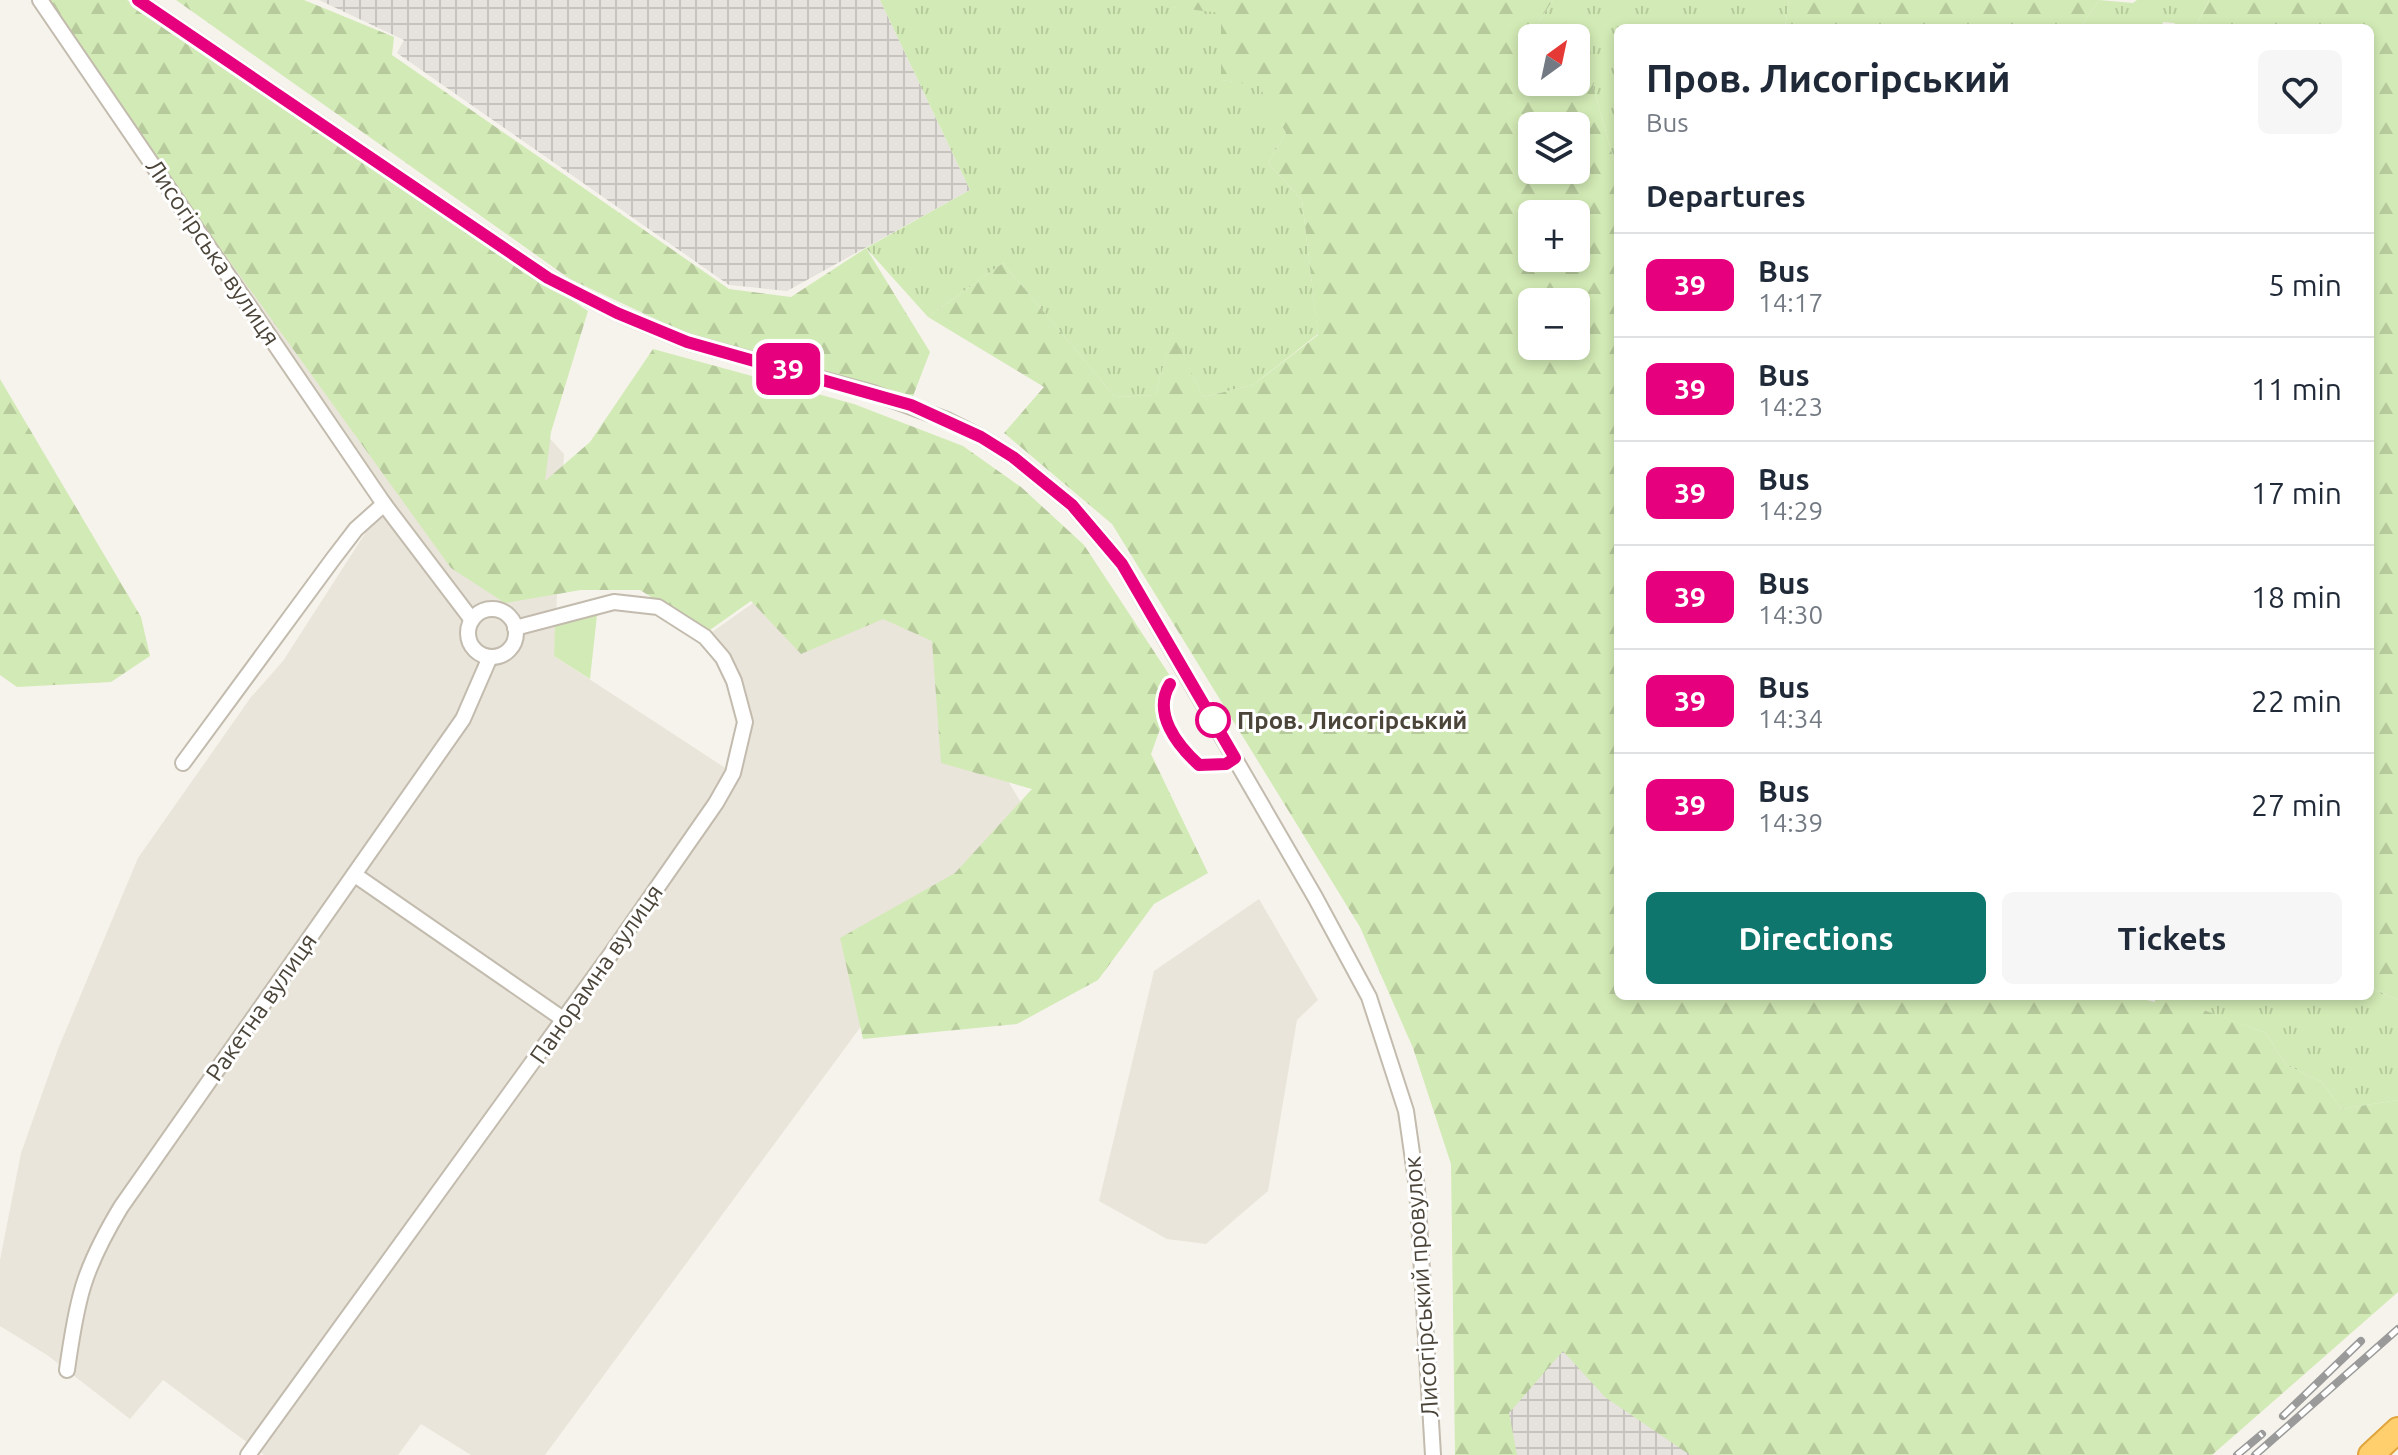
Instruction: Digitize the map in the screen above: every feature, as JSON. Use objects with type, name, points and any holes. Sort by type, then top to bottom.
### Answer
[{"type":"highway","points":[[2371,1455],[2398,1430]]},
{"type":"street","name":"Лисогірська вулиця","points":[[40,0],[384,504],[472,620]]},
{"type":"street","name":"Лисогірський провулок","points":[[138,0],[548,278],[617,313],[687,342],[873,393],[947,420],[1013,457],[1053,488],[1098,533],[1122,564],[1187,675],[1369,997],[1406,1111],[1417,1188],[1433,1455]]},
{"type":"street","points":[[183,763],[356,529],[384,504]]},
{"type":"street","name":"Панорамна вулиця","points":[[248,1455],[563,1019],[716,803],[733,773],[745,722],[734,681],[723,658],[705,637],[658,607],[614,602],[515,628]]},
{"type":"street","points":[[498,610],[509,617],[515,628],[509,649],[490,657],[472,647],[468,634],[472,620],[480,612],[498,610]]},
{"type":"street","name":"Ракетна вулиця","points":[[67,1370],[75,1311],[94,1251],[121,1207],[463,719],[490,657]]},
{"type":"street","points":[[355,875],[563,1019]]},
{"type":"shaded area","points":[[319,0],[880,0],[970,190],[787,291],[729,285],[397,53],[404,40]]},
{"type":"shaded area","points":[[307,171],[564,454],[554,656],[733,773],[745,722],[734,681],[705,637],[845,538],[955,652],[948,684],[1027,812],[980,865],[545,1455],[471,1455],[421,1424],[398,1455],[264,1455],[163,1380],[130,1419],[47,1355],[0,1326],[0,1260],[21,1153],[58,1049],[138,858],[251,697],[283,661],[384,504],[204,239]]},
{"type":"shaded area","points":[[1259,899],[1318,1000],[1297,1020],[1268,1191],[1206,1244],[1167,1239],[1099,1201],[1154,971]]},
{"type":"shaded area","points":[[1526,1231],[1741,1455],[1474,1455]]},
{"type":"green space","points":[[41,0],[127,0],[588,311],[551,432],[545,481],[590,442],[653,349],[854,404],[963,446],[1021,487],[1084,545],[1176,685],[1151,754],[1208,873],[1154,904],[1098,980],[1017,1024],[863,1039],[840,938],[955,873],[1032,789],[941,763],[932,641],[883,619],[801,654],[751,601],[707,632],[640,590],[581,590],[505,603],[451,568]]},
{"type":"green space","points":[[176,0],[304,0],[394,37],[392,55],[729,289],[791,297],[866,248],[930,352],[913,396],[690,335],[570,279]]},
{"type":"green space","points":[[880,0],[1171,0],[1171,7],[1221,12],[1221,80],[1259,85],[1286,133],[1268,163],[1302,200],[1318,334],[1253,385],[1203,397],[1173,333],[1155,395],[1115,397],[1003,263],[928,317],[866,248],[970,190]]},
{"type":"green space","points":[[1171,0],[1553,0],[1537,24],[1518,24],[1518,96],[1590,96],[1590,60],[1603,66],[1593,86],[1614,161],[1614,1000],[2182,1000],[2266,1033],[2286,1065],[2322,1082],[2341,1109],[2398,1100],[2398,1292],[2212,1455],[1690,1455],[1605,1397],[1563,1351],[1509,1413],[1517,1455],[1455,1455],[1451,1164],[1413,1048],[1360,927],[1112,524],[1004,433],[1044,387],[928,317],[1003,263],[1115,397],[1155,395],[1173,332],[1203,397],[1253,385],[1318,335],[1302,200],[1268,163],[1286,133],[1259,86],[1221,80],[1221,13],[1170,7]]},
{"type":"green space","points":[[1553,0],[1789,0],[1786,24],[1614,24],[1614,161],[1593,86],[1602,66],[1590,60],[1590,24],[1537,24]]},
{"type":"green space","points":[[1789,0],[2099,0],[2083,24],[1786,24]]},
{"type":"green space","points":[[2099,0],[2133,3],[2137,0],[2209,0],[2197,24],[2083,24]]},
{"type":"green space","points":[[2209,0],[2398,0],[2398,1000],[2374,989],[2374,24],[2197,24]]},
{"type":"green space","points":[[0,379],[141,617],[150,656],[111,682],[17,687],[0,675]]},
{"type":"green space","points":[[597,615],[590,679],[554,656],[555,624]]},
{"type":"green space","points":[[2374,989],[2398,1000],[2398,1100],[2341,1109],[2322,1082],[2286,1065],[2266,1033],[2181,1002],[2374,1000]]},
{"type":"railway","points":[[2255,1455],[2398,1329]]},
{"type":"railway","points":[[2283,1416],[2361,1341]]},
{"type":"railway","points":[[2237,1455],[2262,1434]]},
{"type":"bus line","name":"39","points":[[138,0],[548,278],[617,313],[687,342],[911,405],[981,437],[1013,457],[1072,505],[1122,564],[1235,758],[1226,764],[1199,765],[1185,752],[1162,707],[1162,696],[1170,684]]},
{"type":"place","name":"Пров. Лисогірський","points":[[1213,720]]}]
